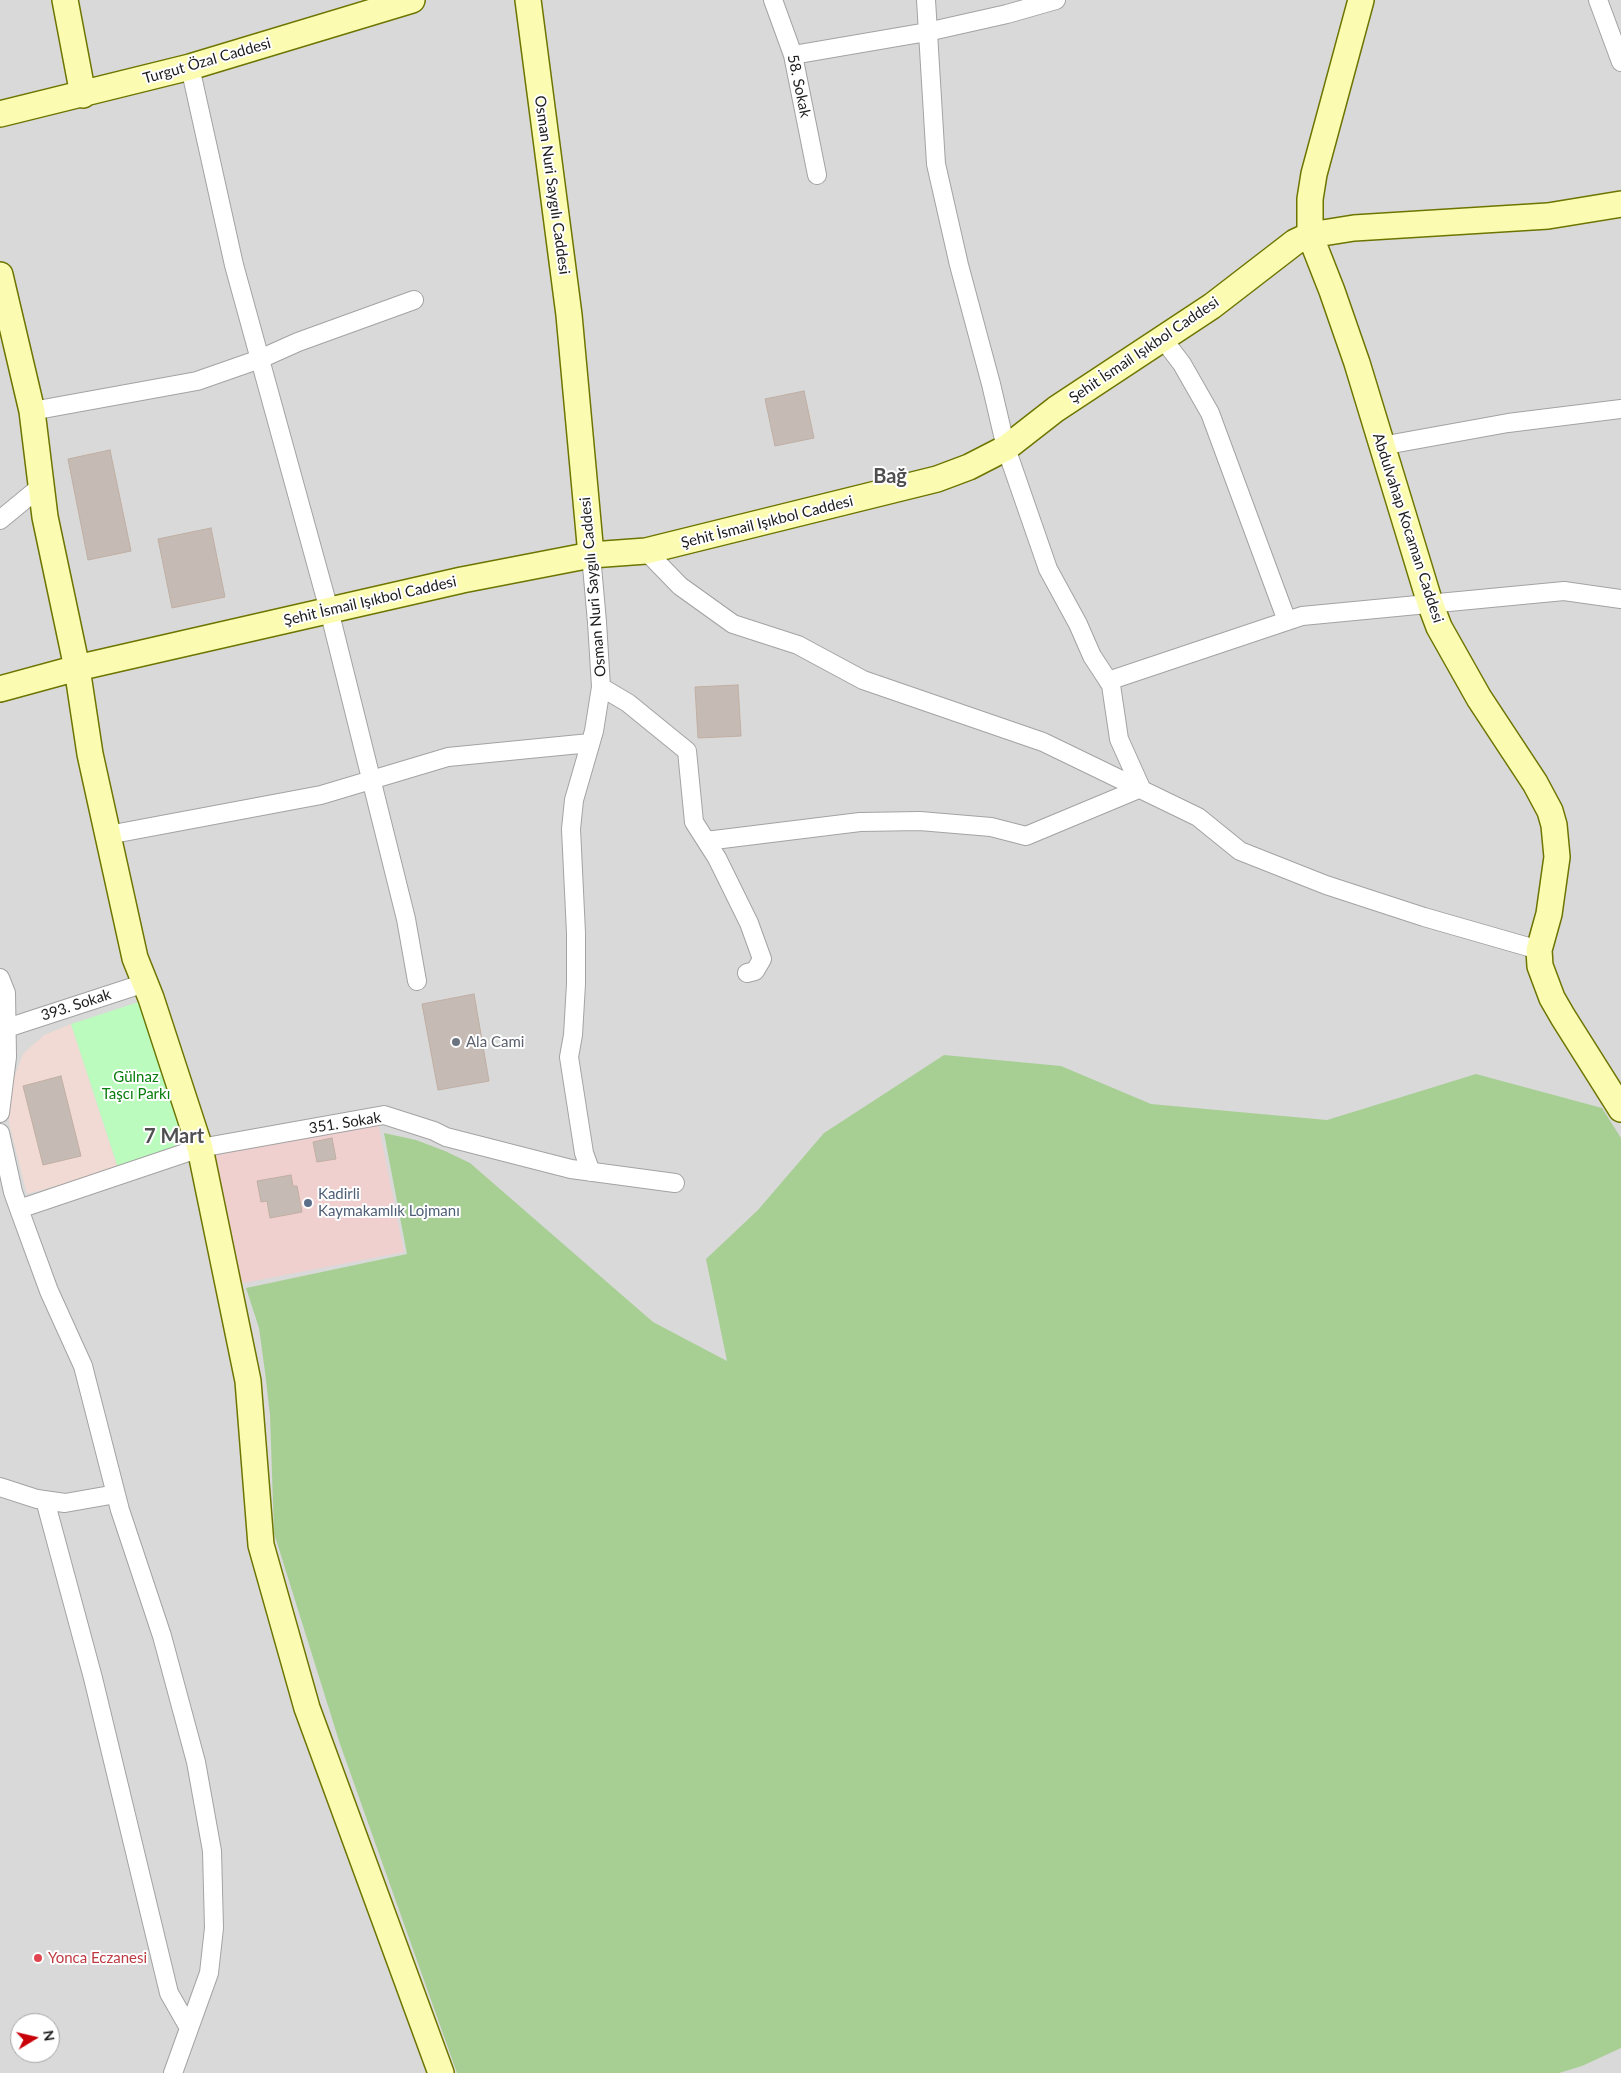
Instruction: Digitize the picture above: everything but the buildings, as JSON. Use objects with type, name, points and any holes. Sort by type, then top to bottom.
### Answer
[{"type":"street","points":[[65,0],[83,95]]},
{"type":"street","name":"Turgut Özal Caddesi","points":[[0,114],[190,67],[375,6],[412,0]]},
{"type":"street","name":"Osman Nuri Saygılı Caddesi","points":[[528,0],[569,315],[590,555],[598,622],[600,687],[594,731],[574,800],[570,829],[576,933],[576,984],[573,1035],[569,1057],[584,1153],[591,1172]]},
{"type":"street","name":"58. Sokak","points":[[773,0],[793,56],[817,175]]},
{"type":"street","points":[[926,0],[936,164],[959,265],[1006,448],[1048,569],[1078,624],[1092,656],[1111,685],[1119,739],[1141,788]]},
{"type":"street","points":[[793,56],[927,32],[1007,14],[1056,0]]},
{"type":"street","name":"Abdulvahap Kocaman Caddesi","points":[[1361,0],[1314,174],[1310,199],[1310,235],[1342,317],[1439,627],[1479,698],[1536,783],[1552,818],[1557,839],[1555,882],[1550,914],[1539,950],[1540,966],[1552,998],[1621,1109]]},
{"type":"street","points":[[1598,0],[1621,62]]},
{"type":"street","points":[[190,67],[234,265],[329,610],[406,919],[416,981]]},
{"type":"street","name":"Şehit İsmail Işıkbol Caddesi","points":[[0,689],[77,668],[462,580],[590,555],[646,551],[937,480],[969,467],[1006,448],[1056,409],[1212,306],[1295,242],[1310,235],[1354,228],[1548,216],[1621,204]]},
{"type":"street","points":[[0,275],[32,411],[40,487],[77,668],[90,754],[135,958],[145,982],[200,1148],[248,1381],[262,1545],[308,1708],[441,2073]]},
{"type":"street","points":[[32,411],[197,381],[260,360],[298,342],[414,300]]},
{"type":"street","points":[[1163,339],[1182,364],[1210,413],[1287,621]]},
{"type":"street","points":[[1381,446],[1508,423],[1621,409]]},
{"type":"street","points":[[0,520],[40,487]]},
{"type":"street","points":[[646,551],[680,586],[733,624],[798,645],[863,680],[1043,742],[1198,817],[1240,851],[1326,885],[1424,917],[1539,950]]},
{"type":"street","points":[[1108,681],[1302,616],[1564,591],[1621,599]]},
{"type":"street","points":[[600,687],[628,703],[687,751],[694,822],[717,858],[749,922],[762,959],[755,971],[746,972]]},
{"type":"street","points":[[108,836],[321,795],[448,757],[590,743]]},
{"type":"street","points":[[706,841],[860,822],[920,821],[991,827],[1026,836],[1141,788]]},
{"type":"street","points":[[0,978],[6,993],[7,1028],[0,1114]]},
{"type":"street","name":"393. Sokak","points":[[7,1028],[145,982]]},
{"type":"street","name":"351. Sokak","points":[[19,1209],[200,1148],[384,1115],[434,1131],[446,1137],[571,1169],[675,1183]]},
{"type":"street","points":[[0,1133],[13,1192],[19,1209],[49,1291],[83,1366],[116,1494],[162,1636],[196,1762],[212,1851],[214,1928],[209,1974],[173,2073]]},
{"type":"street","points":[[0,1487],[45,1500],[65,1503],[116,1494]]},
{"type":"street","points":[[45,1500],[93,1678],[169,1992],[190,2028]]},
{"type":"shaded area","points":[[0,0],[1621,0],[1621,2073],[0,2073]]},
{"type":"shaded area","points":[[71,1024],[118,1169],[27,1194],[9,1123],[10,1088],[23,1054],[44,1035]]},
{"type":"shaded area","name":"Kadirli Kaymakamlık Lojmanı","points":[[378,1122],[404,1252],[238,1284],[212,1155]]},
{"type":"green space","name":"Gülnaz Taşcı Parkı","points":[[151,998],[200,1148],[120,1174],[71,1024]]},
{"type":"green space","points":[[944,1055],[1061,1066],[1151,1104],[1327,1120],[1476,1074],[1602,1108],[1621,1138],[1621,2048],[1582,2066],[1559,2073],[457,2073],[340,1744],[274,1533],[270,1415],[259,1328],[246,1288],[407,1254],[384,1133],[416,1140],[470,1163],[653,1322],[727,1361],[706,1259],[758,1210],[824,1133]]},
{"type":"place","name":"Ala Cami","points":[[456,1042]]},
{"type":"place","name":"Kadirli Kaymakamlık Lojmanı","points":[[308,1203]]},
{"type":"place","name":"Yonca Eczanesi","points":[[38,1958]]},
{"type":"district","name":"Bağ","points":[[890,477]]},
{"type":"district","name":"7 Mart","points":[[174,1137]]}]
